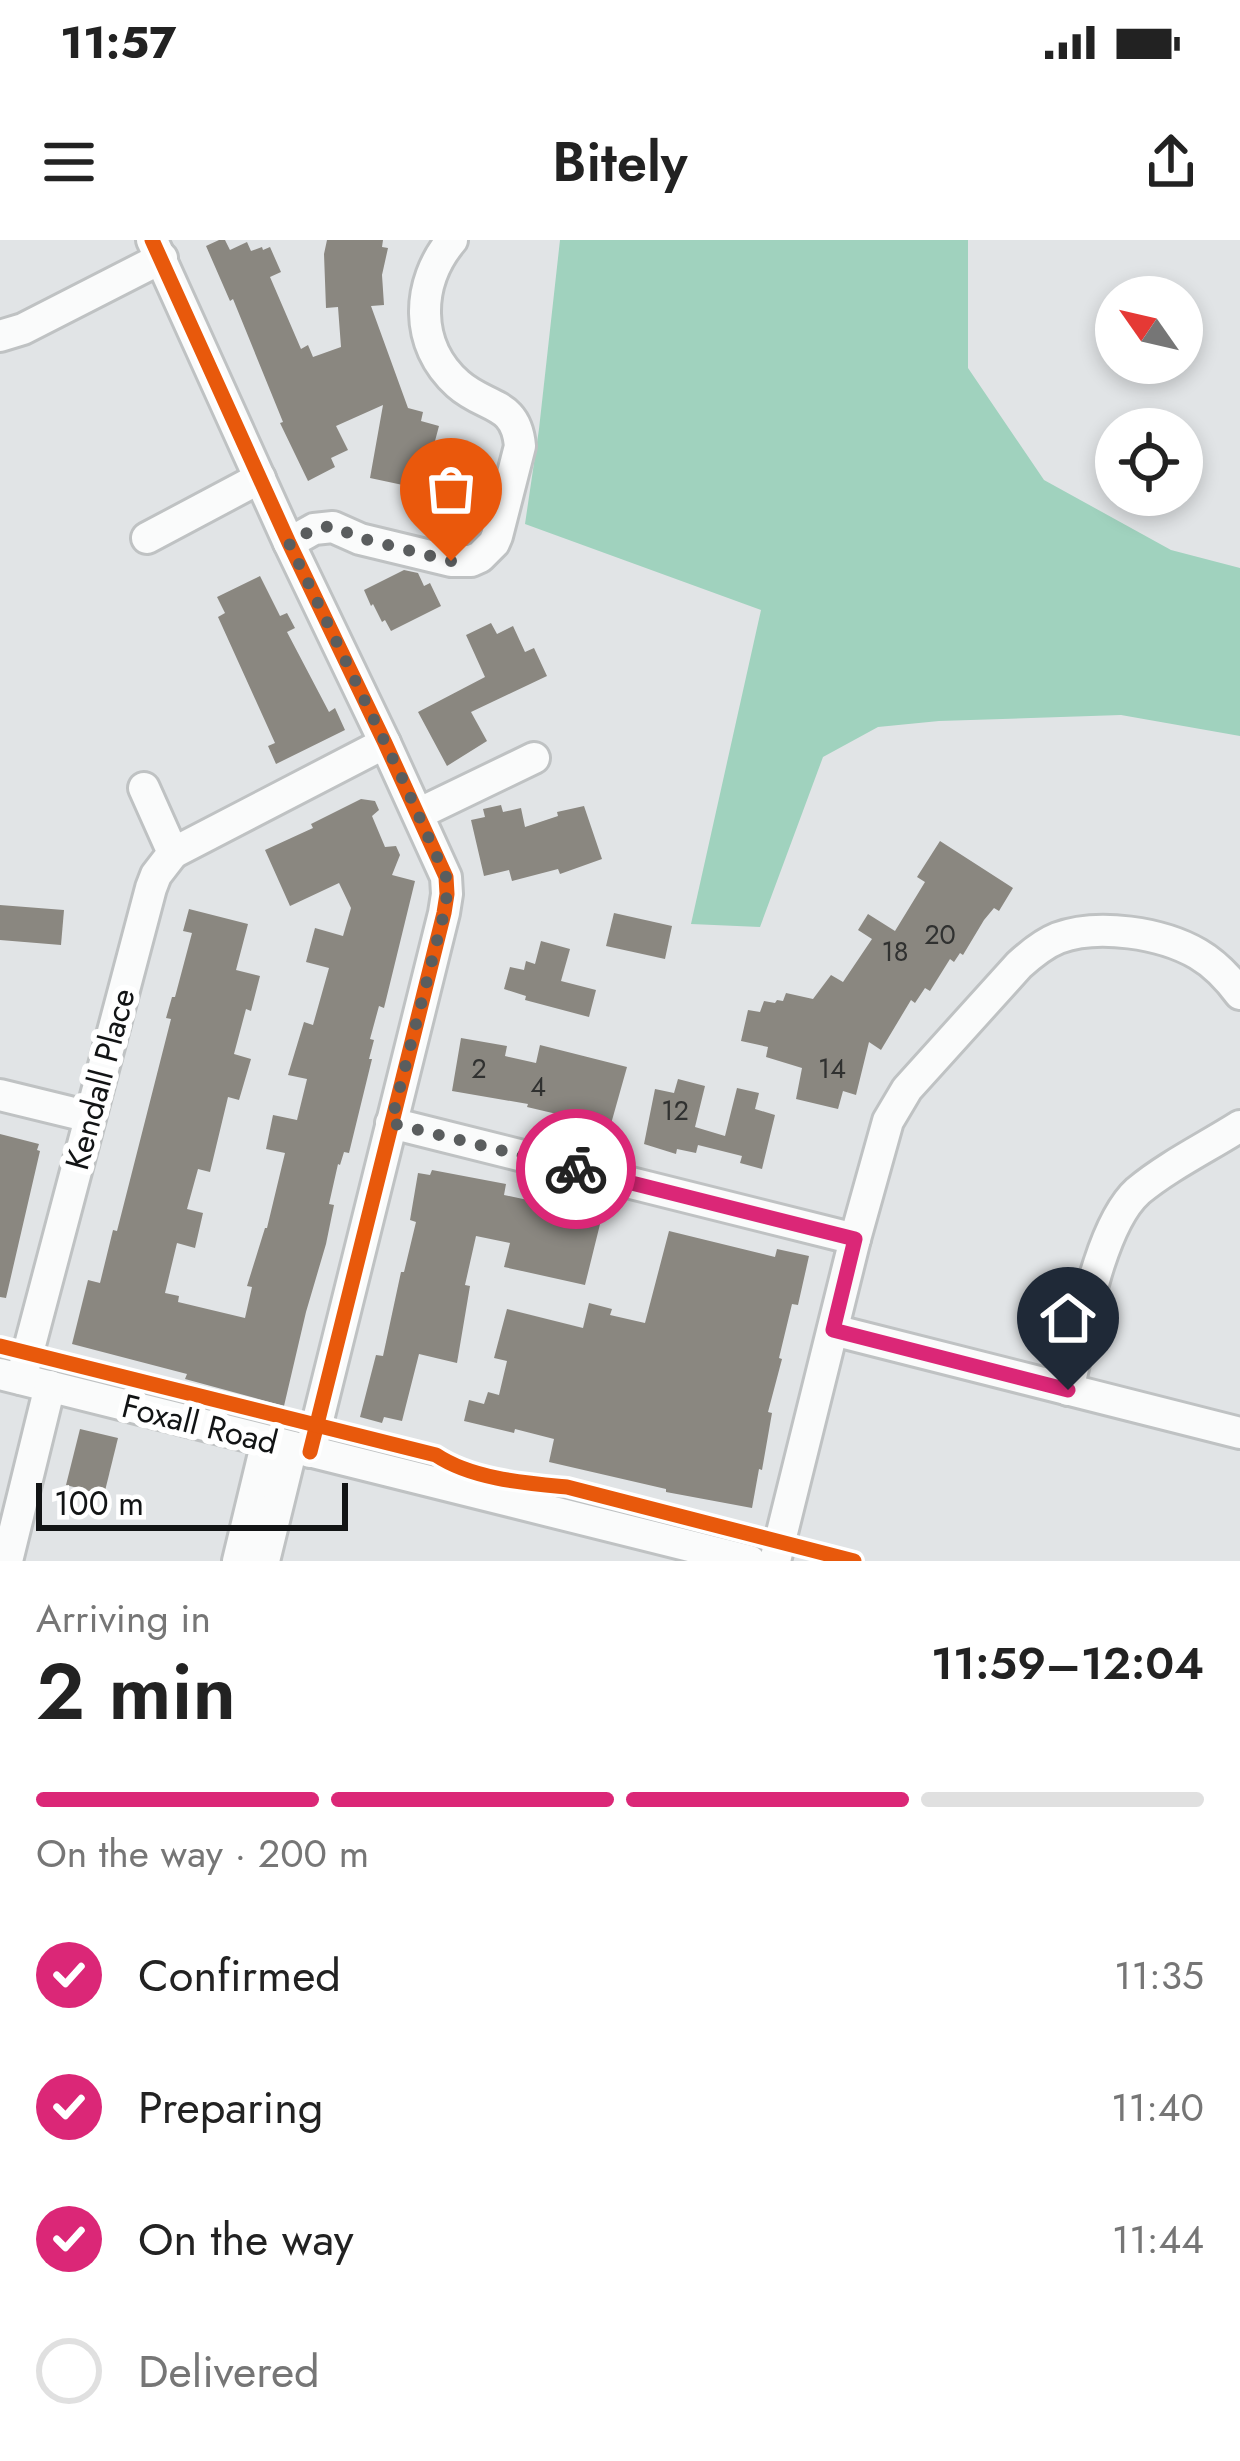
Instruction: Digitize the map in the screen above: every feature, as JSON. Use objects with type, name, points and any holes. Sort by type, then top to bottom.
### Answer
[{"type":"street","points":[[289,543],[314,529],[332,526],[360,538],[460,562],[480,557],[494,543],[519,436],[507,412],[454,381],[428,339],[425,294],[431,271],[452,240]]},
{"type":"street","points":[[0,336],[23,329],[158,249],[446,877],[447,894],[391,1123],[290,1447],[264,1561]]},
{"type":"street","points":[[147,538],[260,478]]},
{"type":"street","points":[[144,788],[172,853],[385,743]]},
{"type":"street","points":[[418,814],[534,758]]},
{"type":"street","name":"Kendall Place","points":[[7,1561],[24,1380],[151,888],[172,853]]},
{"type":"street","points":[[775,1561],[882,1140],[896,1106],[920,1074],[1036,950],[1054,940],[1095,930],[1162,940],[1208,961],[1240,994]]},
{"type":"street","points":[[0,1095],[90,1117]]},
{"type":"street","points":[[391,1123],[855,1239]]},
{"type":"street","points":[[1068,1390],[1105,1244],[1118,1216],[1153,1180],[1240,1126]]},
{"type":"street","points":[[833,1330],[1240,1433]]},
{"type":"street","name":"Foxall Road","points":[[24,1380],[290,1447],[628,1547],[750,1561]]},
{"type":"street","points":[[238,1561],[290,1447]]},
{"type":"green space","points":[[560,240],[968,240],[968,368],[1044,480],[1095,508],[1095,516],[1109,516],[1171,550],[1240,568],[1240,736],[1121,715],[878,727],[823,757],[760,927],[691,924],[761,610],[525,524]]},
{"type":"building","points":[[225,240],[230,250],[247,242],[251,251],[270,247],[281,272],[270,277],[301,349],[308,345],[313,357],[341,347],[338,307],[326,308],[327,240],[383,240],[382,247],[388,248],[382,275],[384,305],[371,306],[408,408],[423,412],[421,421],[439,426],[431,456],[437,457],[434,468],[450,472],[445,494],[370,478],[383,405],[336,426],[348,450],[331,458],[335,467],[308,481],[280,423],[233,299],[230,301],[206,246]]},
{"type":"building","points":[[404,570],[418,573],[424,586],[430,583],[441,606],[391,631],[364,590]]},
{"type":"building","points":[[260,576],[280,616],[287,613],[295,628],[287,632],[329,712],[335,708],[345,730],[276,764],[268,746],[275,743],[218,617],[225,613],[217,597]]},
{"type":"building","points":[[491,623],[497,634],[513,626],[525,652],[534,648],[547,676],[471,712],[487,741],[447,766],[418,712],[485,677],[466,635]]},
{"type":"building","points":[[361,799],[375,801],[379,810],[372,816],[385,847],[396,846],[400,855],[392,875],[415,881],[384,1008],[379,1006],[370,1039],[374,1040],[372,1059],[349,1153],[344,1152],[338,1164],[326,1244],[284,1406],[72,1344],[88,1280],[100,1283],[113,1230],[117,1231],[171,1019],[166,1018],[192,933],[183,931],[189,909],[248,924],[236,970],[260,976],[234,1054],[251,1059],[239,1100],[228,1097],[210,1172],[198,1169],[187,1209],[203,1213],[195,1248],[177,1243],[165,1293],[179,1296],[178,1302],[245,1318],[252,1287],[247,1286],[285,1153],[266,1149],[273,1115],[297,1120],[307,1079],[288,1075],[304,1022],[313,1025],[329,968],[306,962],[315,928],[343,936],[351,908],[339,883],[290,906],[265,850]]},
{"type":"building","points":[[501,805],[503,812],[521,808],[525,827],[584,806],[602,859],[560,874],[558,869],[512,881],[509,870],[484,876],[471,820],[485,817],[483,809]]},
{"type":"building","points":[[940,841],[1013,888],[999,911],[994,908],[984,920],[963,955],[954,962],[950,959],[930,991],[925,988],[915,1003],[911,1000],[881,1050],[869,1042],[856,1095],[843,1091],[838,1109],[796,1099],[802,1068],[766,1057],[768,1047],[741,1041],[748,1010],[760,1012],[764,1001],[783,1001],[786,993],[813,999],[831,975],[843,982],[872,939],[858,930],[868,914],[895,931],[925,882],[917,877]]},
{"type":"building","points":[[0,905],[64,910],[61,945],[0,940]]},
{"type":"building","points":[[614,913],[672,926],[665,959],[606,946]]},
{"type":"building","points":[[541,941],[570,949],[561,981],[596,990],[589,1017],[525,1000],[526,996],[504,989],[510,967],[524,970],[526,961],[535,964]]},
{"type":"building","points":[[461,1038],[507,1046],[505,1056],[536,1063],[540,1045],[627,1067],[609,1131],[560,1120],[561,1115],[528,1104],[452,1091]]},
{"type":"building","points":[[678,1079],[705,1086],[695,1127],[725,1136],[737,1088],[759,1093],[755,1109],[775,1115],[762,1169],[740,1163],[742,1156],[698,1145],[696,1153],[677,1149],[676,1154],[644,1144],[655,1089],[674,1093]]},
{"type":"building","points":[[0,1134],[39,1144],[40,1151],[6,1298],[0,1297]]},
{"type":"building","points":[[432,1170],[506,1184],[504,1195],[603,1212],[585,1285],[504,1267],[510,1243],[476,1236],[465,1285],[470,1286],[457,1363],[419,1354],[402,1421],[384,1417],[382,1423],[360,1417],[376,1355],[383,1356],[416,1222],[410,1220],[418,1173],[430,1175]]},
{"type":"building","points":[[669,1231],[775,1257],[777,1249],[809,1256],[779,1358],[752,1508],[549,1462],[554,1439],[464,1421],[469,1400],[484,1404],[488,1392],[499,1395],[507,1361],[494,1358],[507,1309],[583,1328],[589,1303],[612,1309],[610,1315],[645,1323]]},
{"type":"building","points":[[80,1429],[118,1438],[104,1495],[66,1485]]},
{"type":"cycle path","points":[[152,240],[446,877],[444,913],[310,1452]]},
{"type":"cycle path","points":[[0,1346],[436,1455],[482,1475],[567,1487],[854,1561]]},
{"type":"way so far","points":[[451,561],[360,538],[332,526],[314,529],[289,543],[446,877],[444,913],[391,1123],[576,1169]]},
{"type":"route","points":[[576,1169],[855,1239],[833,1330],[1068,1390]]}]
